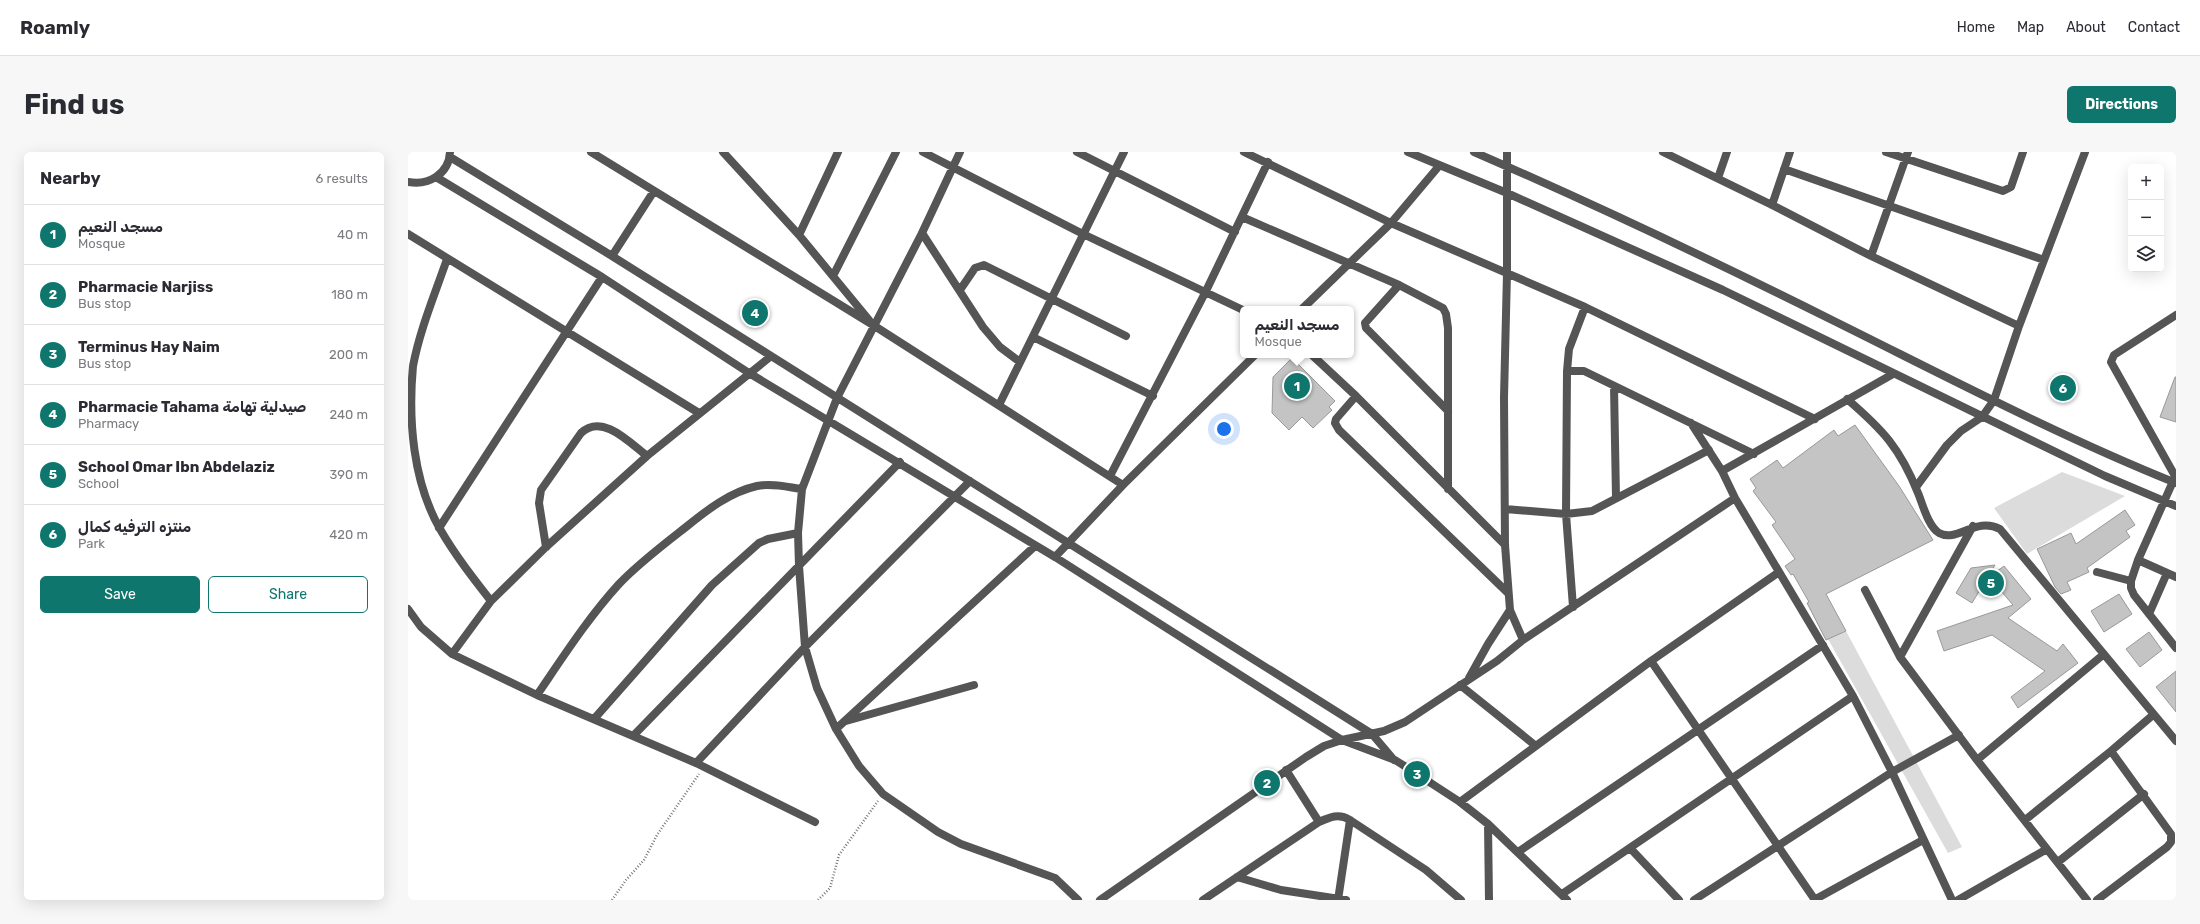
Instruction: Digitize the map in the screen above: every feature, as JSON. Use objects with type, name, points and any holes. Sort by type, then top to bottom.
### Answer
[{"type":"street","points":[[591,152],[873,325],[1123,485]]},
{"type":"street","points":[[723,152],[799,235],[873,325]]},
{"type":"street","points":[[799,235],[838,152]]},
{"type":"street","points":[[833,276],[896,152]]},
{"type":"street","points":[[923,152],[1083,234],[1240,309]]},
{"type":"street","points":[[960,152],[922,233],[873,325],[837,398],[802,489],[798,533],[805,647],[817,688],[836,729],[859,766],[883,794],[938,832],[961,844],[1055,878],[1078,900]]},
{"type":"street","points":[[1077,152],[1235,232]]},
{"type":"street","points":[[999,405],[1124,152]]},
{"type":"street","points":[[1244,152],[1268,162],[1391,223],[1585,307],[1815,418]]},
{"type":"street","points":[[1408,152],[1438,166],[1507,193],[1723,290],[2105,476],[2176,506]]},
{"type":"street","points":[[1474,152],[1731,269],[2114,458],[2175,479]]},
{"type":"street","points":[[1507,152],[1507,273],[1504,397],[1505,545],[1510,610],[1523,640]]},
{"type":"street","points":[[1663,152],[1718,178],[1871,256],[2019,326]]},
{"type":"street","points":[[1718,178],[1727,152]]},
{"type":"street","points":[[1772,205],[1790,152]]},
{"type":"street","points":[[1886,152],[1907,155],[2002,191],[2011,187],[2023,152]]},
{"type":"street","points":[[1916,487],[1948,445],[1961,431],[1982,417],[1994,400],[2019,326],[2085,152]]},
{"type":"street","points":[[408,182],[426,182],[436,177],[445,168],[450,154],[770,357],[1372,734],[1395,760]]},
{"type":"street","points":[[1871,256],[1907,155]]},
{"type":"street","points":[[1110,476],[1153,396],[1205,293],[1268,162]]},
{"type":"street","points":[[1305,306],[1391,223],[1438,166]]},
{"type":"street","points":[[1784,169],[2044,260]]},
{"type":"street","points":[[436,177],[602,277],[750,372],[1055,557],[1342,740],[1395,760],[1460,802],[1488,824],[1564,897],[1630,848],[1853,696]]},
{"type":"street","points":[[612,256],[654,191]]},
{"type":"street","points":[[1242,217],[1349,262],[1436,303],[1443,308],[1446,314],[1448,328],[1448,489]]},
{"type":"street","points":[[922,233],[983,327],[1000,347],[1020,362]]},
{"type":"street","points":[[408,234],[699,413]]},
{"type":"street","points":[[447,259],[426,318],[413,367],[409,411],[411,434],[418,473],[439,528],[464,566],[491,601]]},
{"type":"street","points":[[960,290],[975,268],[984,265],[1126,336]]},
{"type":"street","points":[[439,528],[602,277]]},
{"type":"street","points":[[1399,285],[1365,323],[1366,328],[1448,411]]},
{"type":"street","points":[[1573,607],[1566,514],[1567,371],[1569,350],[1585,307]]},
{"type":"street","points":[[2175,479],[2111,362],[2114,355],[2176,314]]},
{"type":"street","points":[[1033,337],[1153,396]]},
{"type":"street","points":[[452,654],[491,601],[546,548],[648,456],[699,413],[770,357]]},
{"type":"street","points":[[1055,557],[1069,544],[1123,485],[1252,358]]},
{"type":"street","points":[[1315,358],[1356,396],[1505,545]]},
{"type":"street","points":[[1567,371],[1584,371],[1754,454]]},
{"type":"street","points":[[1722,471],[1893,374]]},
{"type":"street","points":[[1614,386],[1616,498]]},
{"type":"street","points":[[1356,396],[1336,419],[1335,423],[1339,430],[1508,593]]},
{"type":"street","points":[[1847,399],[1887,436],[1899,452],[1916,487],[1929,519],[1938,532],[1945,535],[1957,534],[1973,526],[1992,525],[2000,529],[2176,741]]},
{"type":"street","points":[[1691,423],[1722,471],[1735,498],[1778,572],[1853,696],[1892,772],[1952,900]]},
{"type":"street","points":[[546,548],[539,503],[541,490],[580,433],[591,426],[604,426],[648,456]]},
{"type":"street","points":[[1505,509],[1566,514],[1592,511],[1709,450]]},
{"type":"street","points":[[633,736],[900,462]]},
{"type":"street","points":[[2175,479],[2138,560],[2131,581],[2131,588],[2134,596],[2176,648]]},
{"type":"street","points":[[696,763],[805,647],[970,481]]},
{"type":"street","points":[[537,695],[559,662],[620,584],[653,553],[709,509],[733,494],[757,486],[772,485],[802,489]]},
{"type":"street","points":[[1100,900],[1286,770],[1324,746],[1342,740],[1372,734],[1405,722],[1497,662],[1523,640],[1735,498]]},
{"type":"street","points":[[1900,657],[1973,526]]},
{"type":"street","points":[[594,719],[712,585],[759,543],[772,538],[798,533]]},
{"type":"street","points":[[836,729],[1035,546]]},
{"type":"street","points":[[2138,560],[2176,577]]},
{"type":"street","points":[[1460,802],[1650,661],[1778,572]]},
{"type":"street","points":[[2097,572],[2131,581]]},
{"type":"street","points":[[2149,614],[2167,573]]},
{"type":"street","points":[[1865,590],[1900,657],[1977,760],[2087,900]]},
{"type":"street","points":[[408,609],[421,627],[452,654],[537,695],[696,763],[814,822]]},
{"type":"street","points":[[1469,679],[1488,644],[1510,610]]},
{"type":"street","points":[[1518,852],[1823,645]]},
{"type":"street","points":[[1977,760],[2104,654]]},
{"type":"street","points":[[1650,661],[1778,845],[1814,900],[1923,840]]},
{"type":"street","points":[[844,722],[974,685]]},
{"type":"street","points":[[1460,685],[1536,746]]},
{"type":"street","points":[[2025,820],[2111,751],[2153,714]]},
{"type":"street","points":[[1694,900],[1892,772],[1959,735]]},
{"type":"street","points":[[2097,900],[2171,842],[2171,834],[2144,794],[2111,751]]},
{"type":"street","points":[[1286,770],[1319,822]]},
{"type":"street","points":[[2058,862],[2144,794]]},
{"type":"street","points":[[1203,900],[1319,822],[1334,816],[1345,817],[1414,861],[1460,900]]},
{"type":"street","points":[[1237,877],[1281,890],[1340,900],[1350,820]]},
{"type":"street","points":[[1488,824],[1489,900]]},
{"type":"street","points":[[1630,848],[1679,900]]},
{"type":"street","points":[[1958,900],[2047,849]]},
{"type":"path","points":[[612,900],[626,880],[644,860],[657,835],[704,767]]},
{"type":"path","points":[[818,900],[830,888],[839,855],[883,794]]},
{"type":"shaded area","points":[[2062,472],[2125,496],[2027,554],[1994,508]]},
{"type":"shaded area","points":[[1846,631],[1962,847],[1948,853],[1828,639]]},
{"type":"building","points":[[1292,358],[1335,401],[1329,407],[1332,410],[1313,428],[1302,417],[1289,430],[1272,413],[1273,377]]},
{"type":"building","points":[[2176,377],[2176,422],[2160,417]]},
{"type":"building","points":[[1855,425],[1899,486],[1933,540],[1826,594],[1846,631],[1826,640],[1807,603],[1809,602],[1793,574],[1791,575],[1785,566],[1795,559],[1772,525],[1776,522],[1753,491],[1756,488],[1750,479],[1777,460],[1783,468],[1834,430],[1838,436]]},
{"type":"building","points":[[2125,510],[2135,525],[2126,531],[2130,537],[2087,568],[2089,572],[2067,582],[2071,590],[2061,594],[2055,587],[2037,549],[2071,533],[2076,544]]},
{"type":"building","points":[[1995,565],[1972,603],[1956,593],[1971,568]]},
{"type":"building","points":[[2004,566],[2031,599],[2008,618],[2057,651],[2063,644],[2078,663],[2018,708],[2011,697],[2045,671],[1992,635],[1944,651],[1937,631],[2013,605],[1989,577]]},
{"type":"building","points":[[2119,594],[2132,614],[2104,632],[2091,611]]},
{"type":"building","points":[[2149,632],[2162,650],[2140,667],[2126,649]]},
{"type":"building","points":[[2176,671],[2176,712],[2156,687]]},
{"type":"place","name":"Pharmacie Tahama صيدلية تهامة","points":[[755,313]]},
{"type":"place","name":"مسجد النعيم","points":[[1297,386]]},
{"type":"place","name":"منتزه الترفيه كمال","points":[[2063,388]]},
{"type":"place","name":"School Omar Ibn Abdelaziz","points":[[1991,583]]},
{"type":"place","name":"Terminus Hay Naim","points":[[1417,774]]},
{"type":"place","name":"Pharmacie Narjiss","points":[[1267,783]]}]
